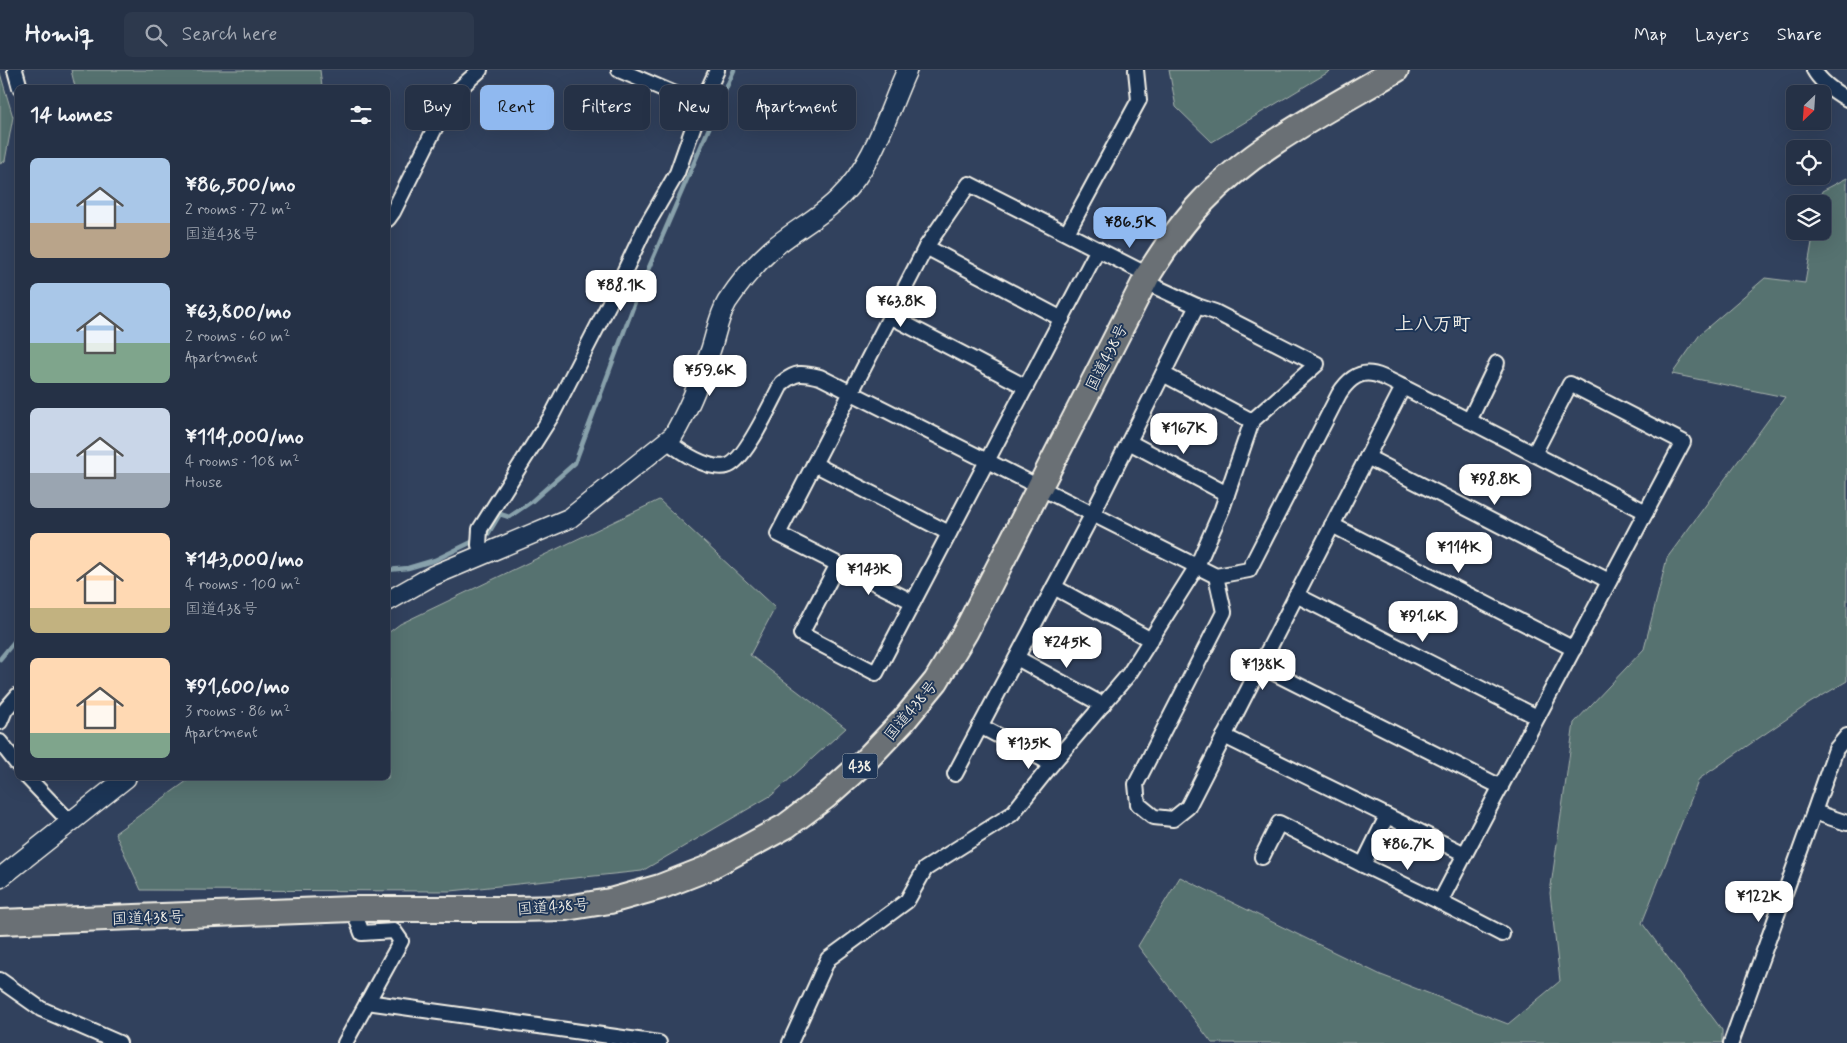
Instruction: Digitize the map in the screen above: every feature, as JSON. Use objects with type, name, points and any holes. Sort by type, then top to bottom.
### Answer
[{"type":"highway","name":"国道438号","points":[[0,922],[353,909],[566,908],[610,902],[660,887],[706,869],[786,826],[825,797],[864,762],[904,720],[936,680],[966,631],[1146,278],[1169,240],[1203,200],[1222,182],[1278,141],[1396,70]]},
{"type":"street","points":[[15,70],[19,85]]},
{"type":"street","points":[[390,216],[451,96],[480,70]]},
{"type":"street","points":[[619,70],[660,88]]},
{"type":"street","points":[[710,85],[717,70]]},
{"type":"street","points":[[390,600],[432,576],[480,544],[570,518],[667,441],[680,424],[701,376],[726,304],[746,276],[771,250],[840,198],[859,174],[875,148],[907,70]]},
{"type":"street","points":[[1067,233],[1139,100],[1136,70]]},
{"type":"street","points":[[1814,70],[1835,92],[1847,99]]},
{"type":"street","points":[[480,544],[487,516],[540,436],[556,408],[609,304],[644,228],[677,172],[692,130]]},
{"type":"street","points":[[790,1043],[828,959],[907,901],[926,869],[1012,814],[1052,764],[1130,674],[1197,566],[1227,494],[1252,421],[1317,364],[1215,312],[1197,306],[1098,249],[970,184],[926,247],[778,534],[913,602]]},
{"type":"street","points":[[926,247],[1062,319]]},
{"type":"street","points":[[838,564],[801,634],[876,673],[1098,249]]},
{"type":"street","points":[[955,774],[1092,515],[1197,306]]},
{"type":"street","points":[[890,316],[1026,387]]},
{"type":"street","points":[[1469,421],[1497,363]]},
{"type":"street","points":[[667,441],[684,454],[704,463],[716,467],[726,467],[735,463],[745,451],[782,383],[791,376],[803,373],[820,377],[1216,576],[1249,570],[1339,394],[1347,382],[1363,373],[1378,375],[1403,387],[1646,512]]},
{"type":"street","points":[[1163,374],[1252,421]]},
{"type":"street","points":[[1440,902],[1683,442],[1570,384],[1534,454]]},
{"type":"street","points":[[1216,576],[1224,612],[1136,784],[1138,804],[1154,817],[1172,819],[1188,807],[1403,387]]},
{"type":"street","points":[[1129,442],[1227,494]]},
{"type":"street","points":[[1367,457],[1609,581]]},
{"type":"street","points":[[814,464],[949,533]]},
{"type":"street","points":[[1332,525],[1574,649]]},
{"type":"street","points":[[1054,587],[1151,640]]},
{"type":"street","points":[[1296,595],[1538,717]]},
{"type":"street","points":[[1017,658],[1103,706]]},
{"type":"street","points":[[1260,666],[1501,787]]},
{"type":"street","points":[[0,722],[5,710],[15,698]]},
{"type":"street","points":[[980,726],[1052,764]]},
{"type":"street","points":[[1224,736],[1465,854]]},
{"type":"street","points":[[1731,1043],[1836,749],[1847,736]]},
{"type":"street","points":[[0,742],[15,762]]},
{"type":"street","points":[[30,780],[70,822]]},
{"type":"street","points":[[0,878],[123,780]]},
{"type":"street","points":[[1814,812],[1847,823]]},
{"type":"street","points":[[1363,865],[1387,816]]},
{"type":"street","points":[[1262,857],[1279,823],[1502,934]]},
{"type":"street","points":[[345,1043],[401,941],[394,931],[362,933],[353,909]]},
{"type":"street","points":[[0,980],[41,1009],[120,1043]]},
{"type":"street","points":[[367,1002],[659,1043]]},
{"type":"green space","points":[[71,70],[320,70],[322,85],[75,85]]},
{"type":"green space","points":[[1169,70],[1332,70],[1212,142],[1176,107]]},
{"type":"green space","points":[[0,73],[13,117],[5,161],[0,164]]},
{"type":"green space","points":[[1847,178],[1847,681],[1810,703],[1699,779],[1642,923],[1722,1030],[1722,1043],[1212,1043],[1138,946],[1180,877],[1381,975],[1508,1024],[1560,981],[1550,893],[1574,723],[1644,649],[1667,558],[1785,397],[1672,374],[1701,333],[1765,278],[1805,283],[1812,240],[1831,240],[1831,195],[1821,195],[1822,191]]},
{"type":"green space","points":[[659,500],[775,608],[750,655],[846,728],[772,795],[642,871],[451,891],[141,890],[115,833],[188,780],[390,780],[390,632],[400,624]]},
{"type":"waterway","points":[[390,570],[408,568],[435,560],[488,534],[500,514],[509,517],[531,502],[575,463],[641,286],[734,70]]},
{"type":"waterway","points":[[0,659],[15,641]]},
{"type":"district","name":"上八万町","points":[[1433,323]]}]
